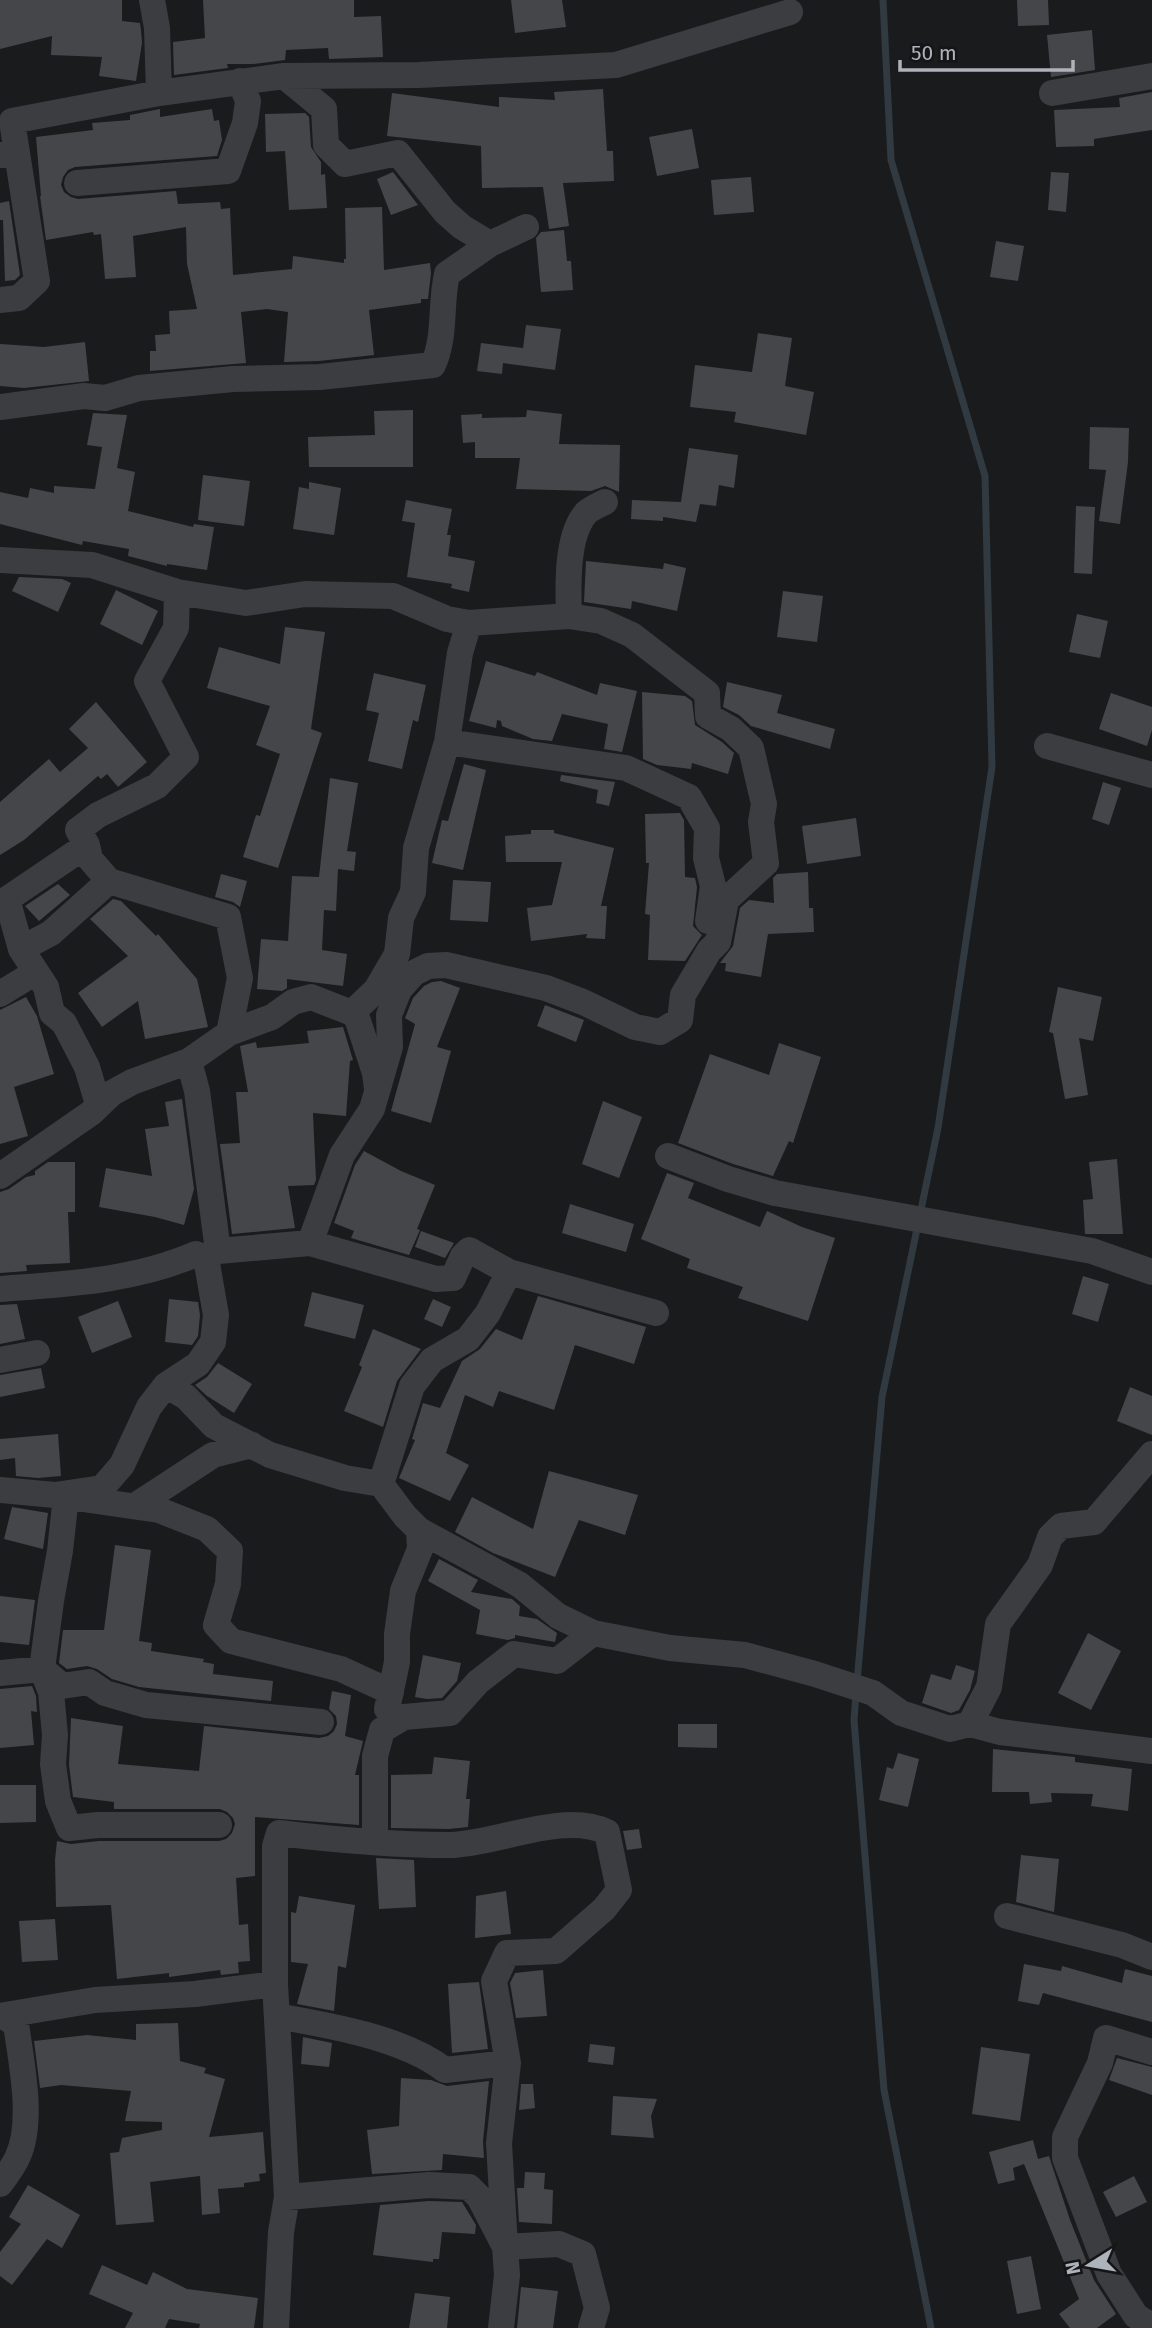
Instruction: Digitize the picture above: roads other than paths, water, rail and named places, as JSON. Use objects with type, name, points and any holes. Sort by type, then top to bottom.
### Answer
[{"type":"street","points":[[152,0],[158,28],[159,93]]},
{"type":"street","points":[[0,300],[19,298],[37,281],[8,154],[12,121],[159,93],[284,76],[419,75],[616,65],[790,12]]},
{"type":"street","points":[[284,76],[324,108],[326,145],[345,164],[398,153],[444,212],[462,227],[490,243]]},
{"type":"street","points":[[1052,93],[1152,76]]},
{"type":"street","points":[[77,183],[228,171],[245,123],[248,101],[240,81]]},
{"type":"street","points":[[0,407],[84,396],[105,398],[139,388],[166,385],[233,379],[320,377],[433,365],[440,351],[442,293],[447,274],[490,243],[526,227]]},
{"type":"street","points":[[569,616],[568,580],[576,531],[587,512],[606,502]]},
{"type":"street","points":[[0,559],[92,565],[177,592],[246,603],[305,594],[393,596],[447,619],[469,623],[569,616],[601,621],[632,635],[707,694],[708,716],[731,729],[751,748],[764,803],[761,822],[766,863],[726,900],[718,942],[709,951],[683,995],[680,1020],[660,1032],[635,1027],[546,988],[446,964],[428,966],[414,973],[399,990],[389,1015],[390,1046],[372,1109],[342,1155],[310,1243]]},
{"type":"street","points":[[177,592],[176,628],[147,681],[186,757],[157,786],[98,815],[78,830],[87,845],[90,859],[109,881],[228,917],[240,978],[229,1033]]},
{"type":"street","points":[[352,1013],[376,990],[397,954],[401,918],[413,892],[416,848],[447,743],[460,653],[469,623]]},
{"type":"street","points":[[447,743],[626,768],[688,797],[707,828],[706,858],[713,886],[708,918],[708,947],[700,970]]},
{"type":"street","points":[[1047,746],[1152,775]]},
{"type":"street","points":[[87,845],[3,902],[21,949],[46,986],[52,1013],[64,1023],[87,1067],[98,1104]]},
{"type":"street","points":[[21,949],[51,933],[109,881]]},
{"type":"street","points":[[0,993],[36,972]]},
{"type":"street","points":[[0,1176],[132,1082],[190,1061],[229,1033],[272,1017],[293,1002],[311,997],[352,1013],[357,1018],[375,1073],[377,1089]]},
{"type":"street","points":[[60,1495],[102,1488],[122,1465],[149,1407],[166,1385],[198,1364],[213,1342],[216,1315],[212,1255],[197,1091],[190,1061]]},
{"type":"street","points":[[668,1156],[775,1194],[1092,1251],[1152,1272]]},
{"type":"street","points":[[0,1289],[88,1283],[169,1266],[196,1254],[212,1255],[310,1243],[436,1279],[453,1278],[463,1256],[470,1250],[509,1272],[656,1313]]},
{"type":"street","points":[[381,1484],[412,1386],[432,1360],[468,1339],[488,1313],[509,1272]]},
{"type":"street","points":[[0,1360],[37,1353]]},
{"type":"street","points":[[166,1385],[186,1397],[214,1426],[270,1455],[345,1478],[381,1484],[419,1530],[520,1585],[558,1616],[593,1633],[670,1648],[745,1655],[815,1674],[873,1693],[901,1713],[950,1730],[970,1724],[1000,1732],[1152,1751]]},
{"type":"street","points":[[135,1506],[213,1455],[252,1445]]},
{"type":"street","points":[[970,1724],[989,1687],[998,1624],[1040,1565],[1050,1537],[1061,1526],[1094,1522],[1152,1454]]},
{"type":"street","points":[[0,1490],[60,1495],[159,1510],[207,1529],[230,1551],[228,1584],[216,1625],[231,1641],[341,1669],[391,1692]]},
{"type":"street","points":[[60,1495],[42,1670],[51,1692],[55,1735],[53,1764],[58,1801],[69,1828],[98,1825],[219,1825]]},
{"type":"street","points":[[375,1842],[375,1756],[397,1662],[397,1634],[403,1591],[420,1549],[419,1530]]},
{"type":"street","points":[[382,1730],[404,1717],[450,1713],[478,1682],[514,1654],[557,1661],[593,1633]]},
{"type":"street","points":[[0,1673],[42,1670],[62,1686],[89,1682],[105,1693],[146,1705],[321,1722]]},
{"type":"street","points":[[276,2328],[281,2232],[287,2197],[275,1984],[275,1846],[279,1833],[346,1841],[453,1845],[549,1827],[595,1826],[607,1832],[619,1890],[604,1909],[556,1951],[507,1953],[494,1981],[508,2063],[499,2143],[507,2275],[501,2328]]},
{"type":"street","points":[[1007,1916],[1122,1945],[1152,1958]]},
{"type":"street","points":[[2,2016],[95,2000],[195,1994],[275,1984]]},
{"type":"street","points":[[0,2184],[19,2156],[26,2119],[16,2024],[2,2016]]},
{"type":"street","points":[[277,2016],[327,2025],[373,2038],[431,2059],[445,2070],[508,2063]]},
{"type":"street","points":[[1152,2052],[1106,2038],[1100,2063],[1065,2137],[1065,2158],[1109,2274],[1136,2316],[1152,2326]]},
{"type":"street","points":[[287,2197],[429,2185],[469,2187],[479,2197],[505,2248]]},
{"type":"street","points":[[505,2248],[559,2244],[583,2254],[597,2308],[591,2328]]},
{"type":"waterway","points":[[857,1682],[882,1397],[938,1128],[992,767],[985,476],[891,160],[883,0]]},
{"type":"waterway","points":[[856,1694],[854,1720],[884,2090],[931,2328]]}]
